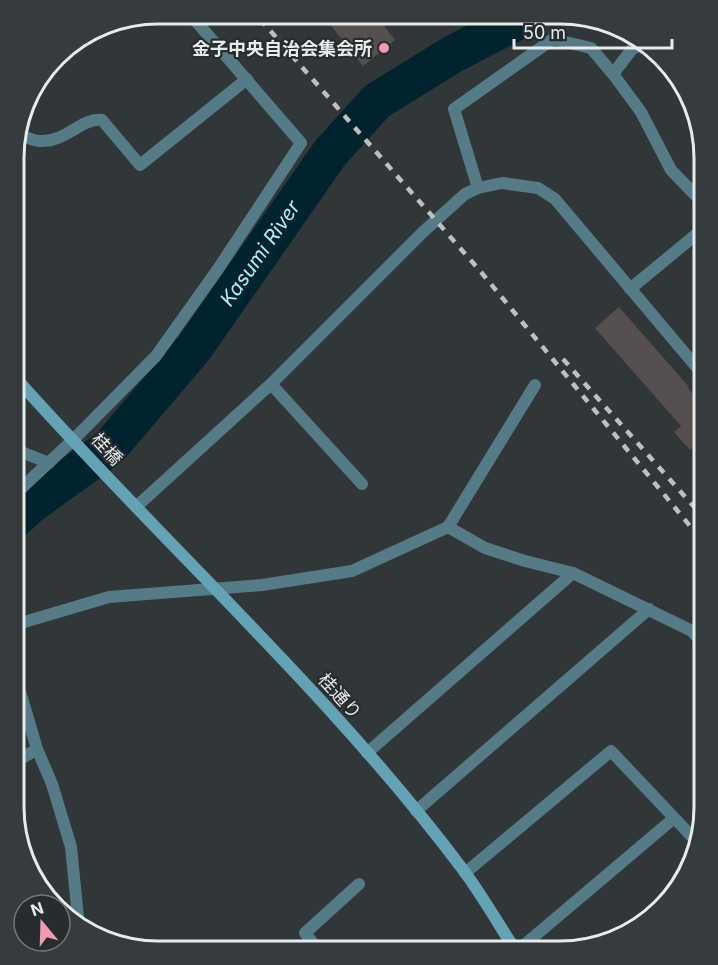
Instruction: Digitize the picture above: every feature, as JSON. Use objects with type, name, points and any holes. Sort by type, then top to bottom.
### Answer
[{"type":"street","points":[[24,486],[156,356],[218,269],[301,143],[199,24]]},
{"type":"street","points":[[478,188],[454,109],[553,39],[591,48],[641,112],[671,170],[694,194]]},
{"type":"street","points":[[613,74],[635,48]]},
{"type":"street","points":[[26,136],[39,141],[62,138],[94,119],[102,120],[140,165],[247,79]]},
{"type":"street","points":[[136,507],[271,384],[423,232],[465,194],[478,188],[502,183],[538,188],[555,199],[694,364]]},
{"type":"street","points":[[630,289],[694,236]]},
{"type":"street","points":[[271,384],[362,484]]},
{"type":"street","points":[[24,622],[109,597],[262,585],[352,572],[448,527],[535,385]]},
{"type":"street","points":[[24,386],[74,439]]},
{"type":"street","name":"桂橋","points":[[74,439],[114,483]]},
{"type":"street","points":[[24,452],[49,463]]},
{"type":"street","name":"桂通り","points":[[114,483],[324,703],[416,811],[465,873],[510,941]]},
{"type":"street","points":[[448,527],[485,548],[573,573],[694,633]]},
{"type":"street","points":[[367,753],[573,573]]},
{"type":"street","points":[[416,811],[649,609]]},
{"type":"street","points":[[24,705],[71,847],[78,914]]},
{"type":"street","points":[[24,757],[37,749]]},
{"type":"street","points":[[465,873],[611,751],[690,836]]},
{"type":"street","points":[[529,941],[673,819]]},
{"type":"street","points":[[311,941],[305,933],[359,884]]},
{"type":"building","points":[[330,24],[383,24],[395,40],[363,66]]},
{"type":"building","points":[[619,307],[689,387],[694,396],[694,447],[690,450],[674,432],[681,426],[595,328]]},
{"type":"waterway","name":"Kasumi River","points":[[24,511],[109,448],[194,348],[330,153],[377,101],[453,54],[511,24]]},
{"type":"waterway","points":[[24,504],[29,506]]},
{"type":"railway","points":[[264,24],[481,272],[694,531]]},
{"type":"railway","points":[[563,359],[694,507]]},
{"type":"place","name":"金子中央自治会集会所","points":[[384,48]]}]
